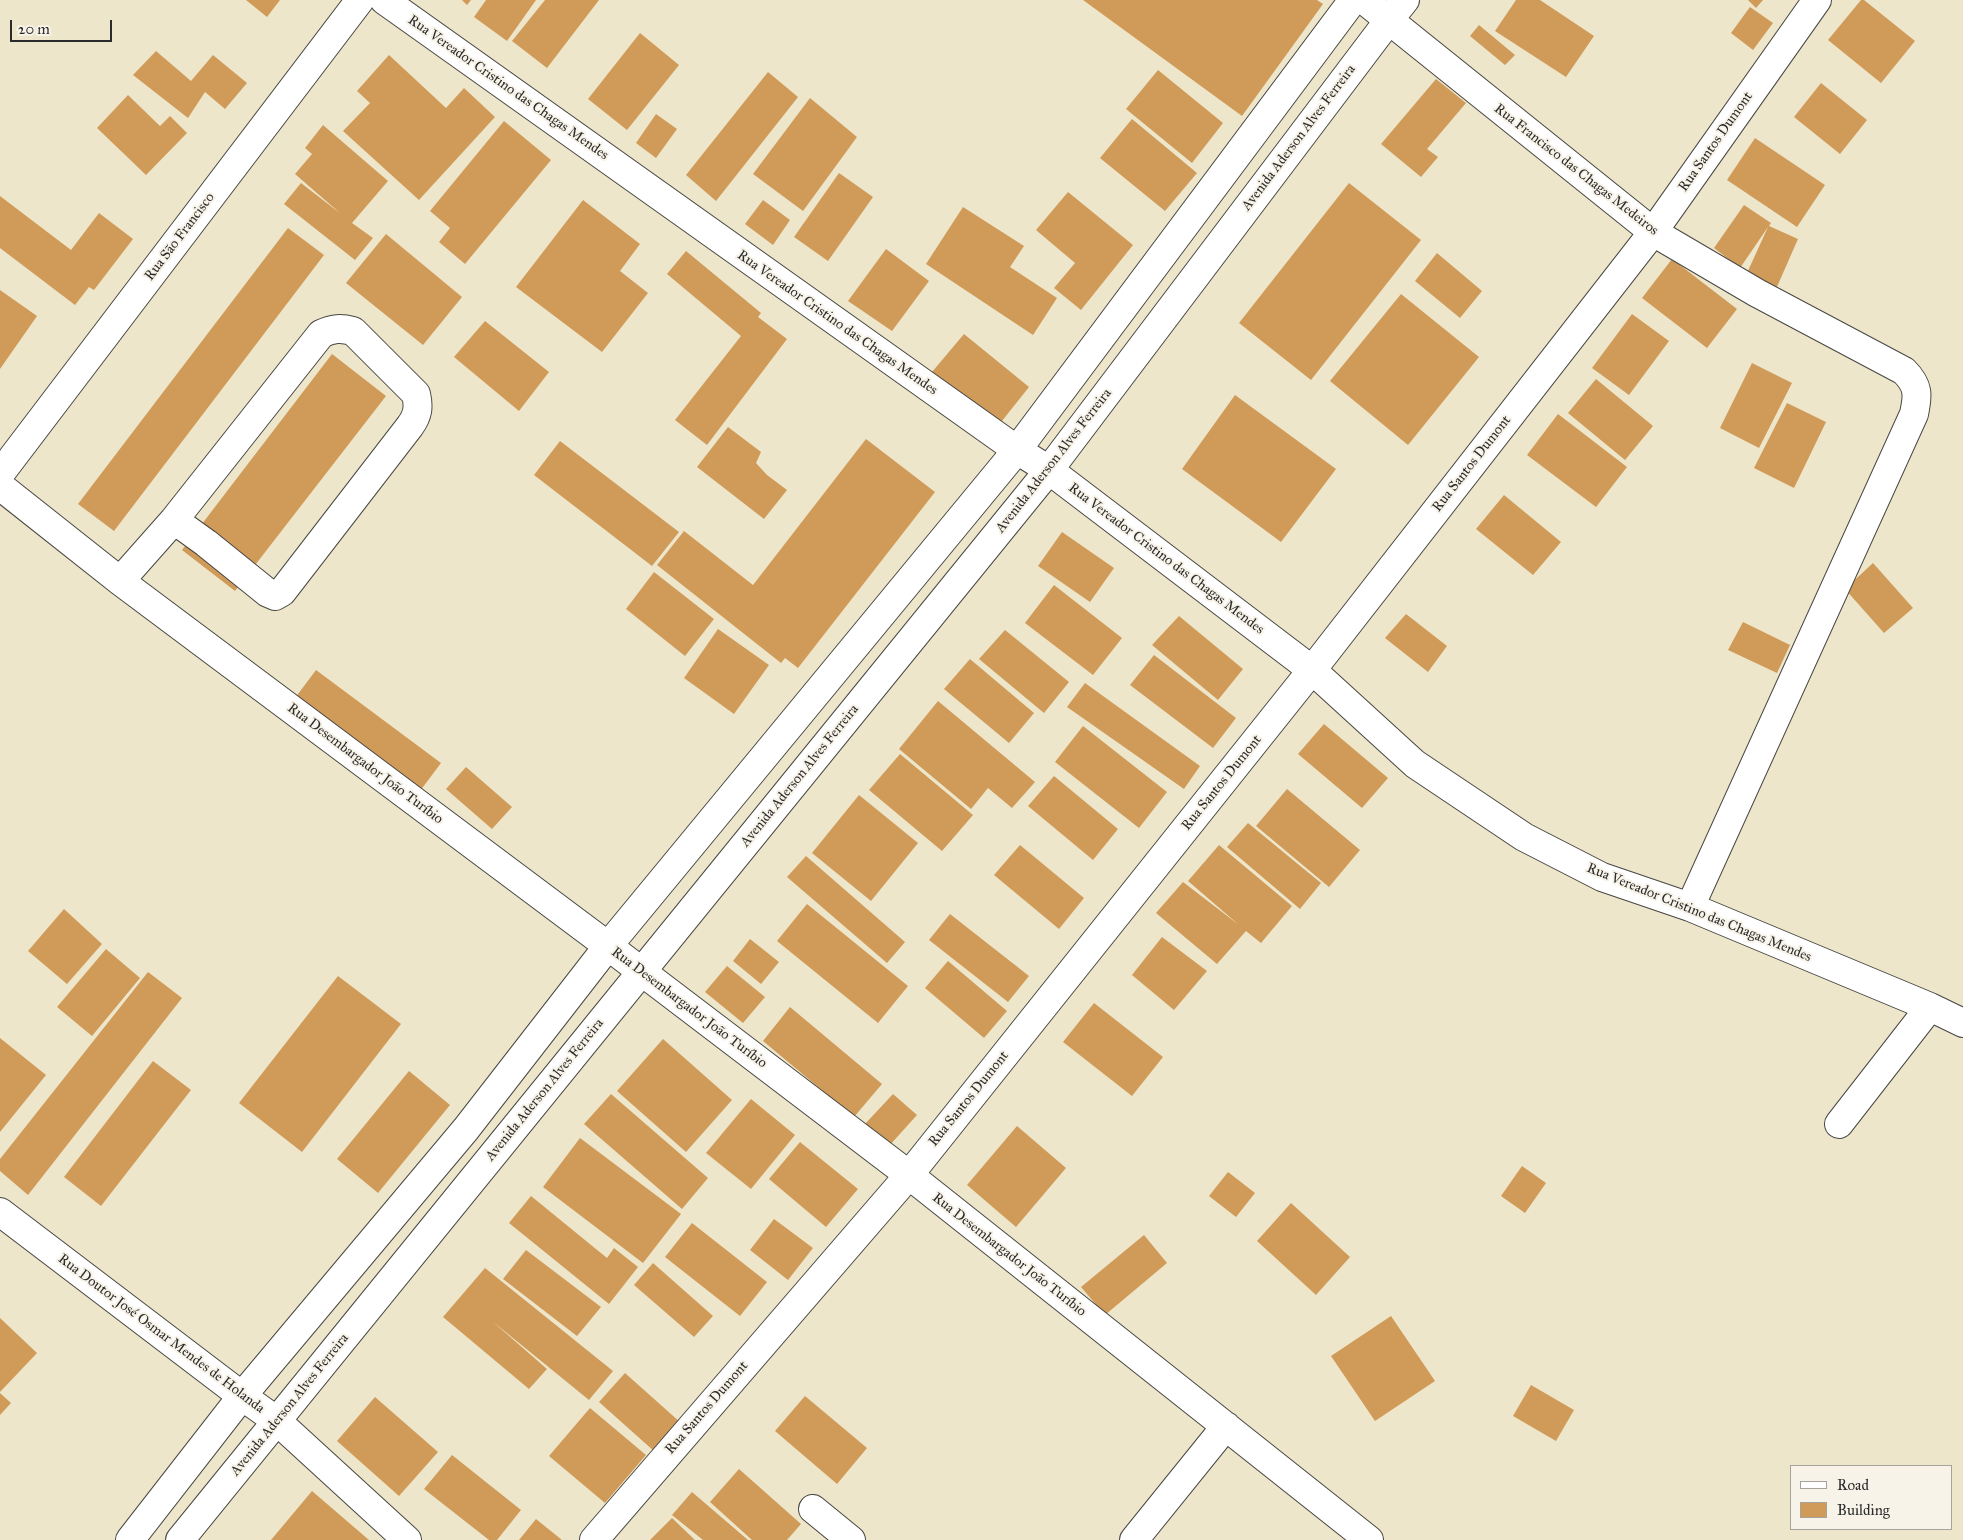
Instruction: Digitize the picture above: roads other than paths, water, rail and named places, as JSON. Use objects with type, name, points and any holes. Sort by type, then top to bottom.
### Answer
[{"type":"street","name":"Rua São Francisco","points":[[0,474],[360,0]]},
{"type":"street","name":"Rua Vereador Cristino das Chagas Mendes","points":[[384,0],[1016,450],[1049,470],[1312,670],[1415,764],[1524,837],[1602,877],[1690,907],[1930,1007],[1963,1023]]},
{"type":"street","points":[[130,1540],[242,1396],[466,1128],[608,946],[1016,450],[1353,0]]},
{"type":"street","name":"Rua Francisco das Chagas Medeiros","points":[[1364,0],[1397,10],[1653,232],[1757,293],[1904,371],[1913,380],[1917,392],[1914,414],[1690,907]]},
{"type":"street","name":"Rua Santos Dumont","points":[[594,1540],[908,1175],[1312,670],[1653,232],[1817,0]]},
{"type":"street","name":"Avenida Aderson Alves Ferreira","points":[[180,1540],[278,1422],[1049,470],[1397,10]]},
{"type":"street","points":[[120,581],[174,520],[321,334],[332,329],[342,328],[353,331],[416,394],[418,404],[417,416],[414,421],[282,592],[275,596],[268,593],[174,520]]},
{"type":"street","name":"Rua Desembargador João Turíbio","points":[[0,486],[120,581],[608,946],[908,1175],[1369,1540]]},
{"type":"street","points":[[868,630],[900,654]]},
{"type":"street","points":[[1839,1124],[1930,1007]]},
{"type":"street","name":"Rua Doutor José Osmar Mendes de Holanda","points":[[0,1212],[278,1422],[407,1540]]},
{"type":"street","points":[[1134,1540],[1226,1426]]},
{"type":"street","points":[[813,1510],[852,1540]]}]
